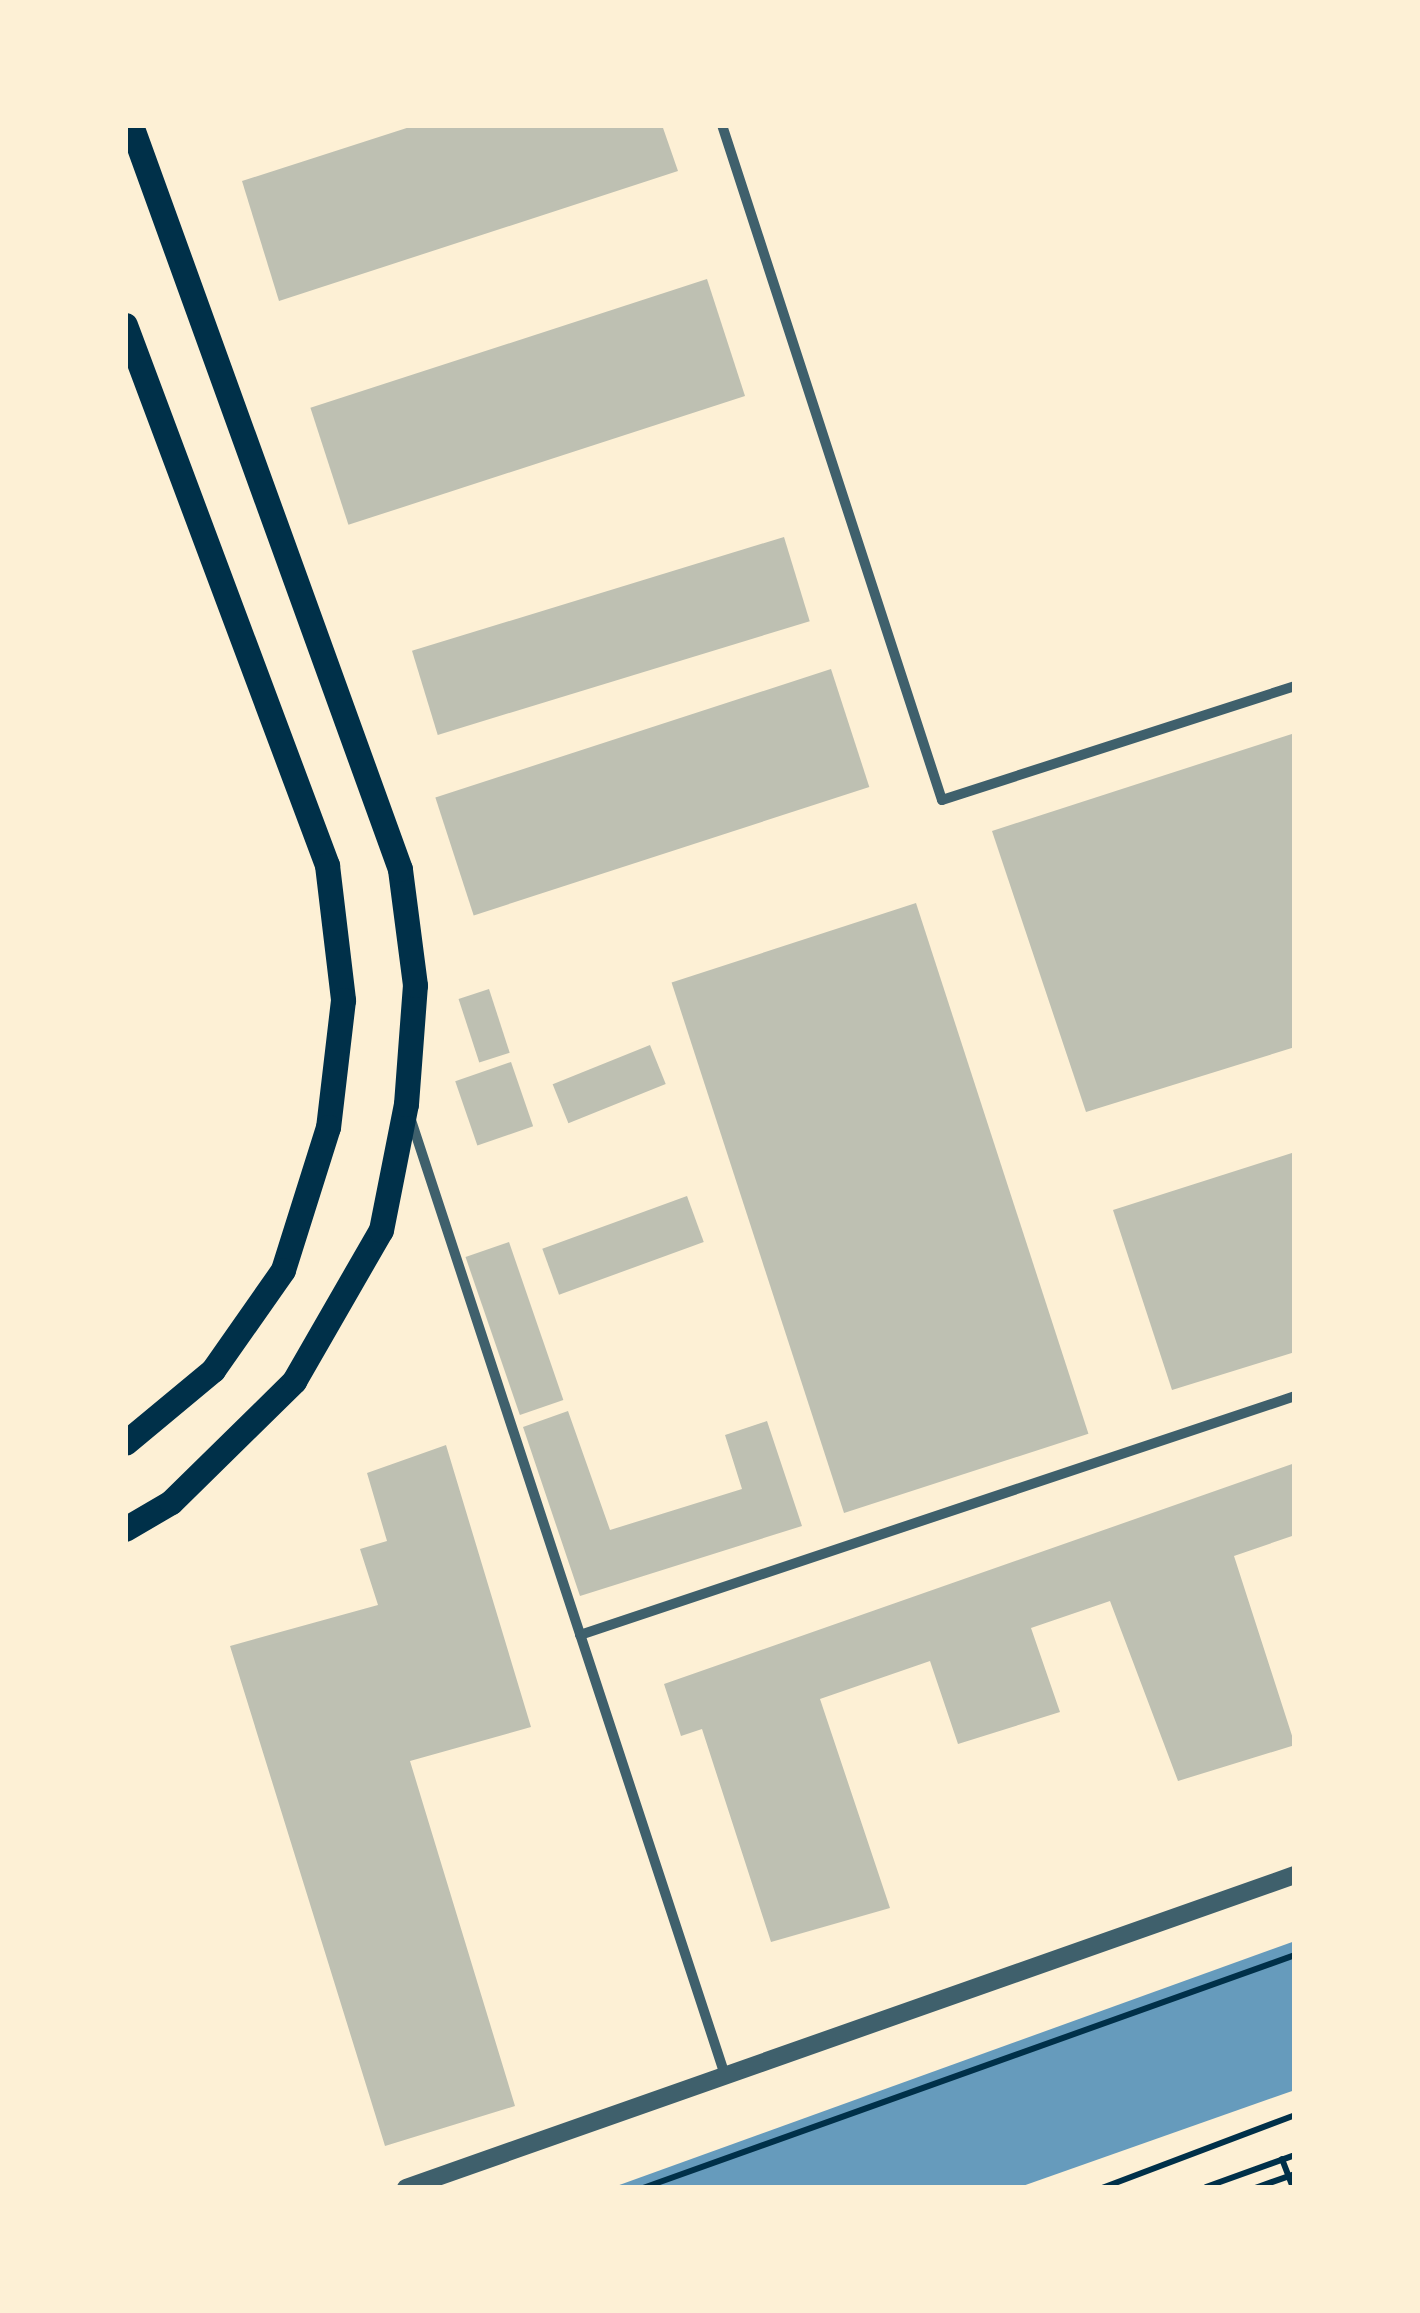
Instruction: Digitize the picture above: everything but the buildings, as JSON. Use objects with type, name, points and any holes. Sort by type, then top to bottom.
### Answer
[{"type":"main road","points":[[125,1529],[171,1502],[294,1381],[381,1230],[406,1104],[416,985],[400,869],[131,125]]},
{"type":"main road","points":[[125,325],[327,865],[344,1000],[328,1126],[283,1270],[213,1370],[125,1443]]},
{"type":"street","points":[[722,125],[942,800],[1295,686]]},
{"type":"street","points":[[406,1104],[725,2075]]},
{"type":"street","points":[[580,1635],[1295,1396]]},
{"type":"street","points":[[406,2188],[1295,1875]]},
{"type":"path","points":[[643,2188],[1295,1955]]},
{"type":"path","points":[[1102,2188],[1295,2114]]},
{"type":"path","points":[[1206,2188],[1295,2155]]},
{"type":"path","points":[[1282,2160],[1293,2188]]},
{"type":"path","points":[[1256,2188],[1295,2174]]},
{"type":"water","points":[[1295,1941],[1295,2090],[1017,2188],[611,2188]]}]
